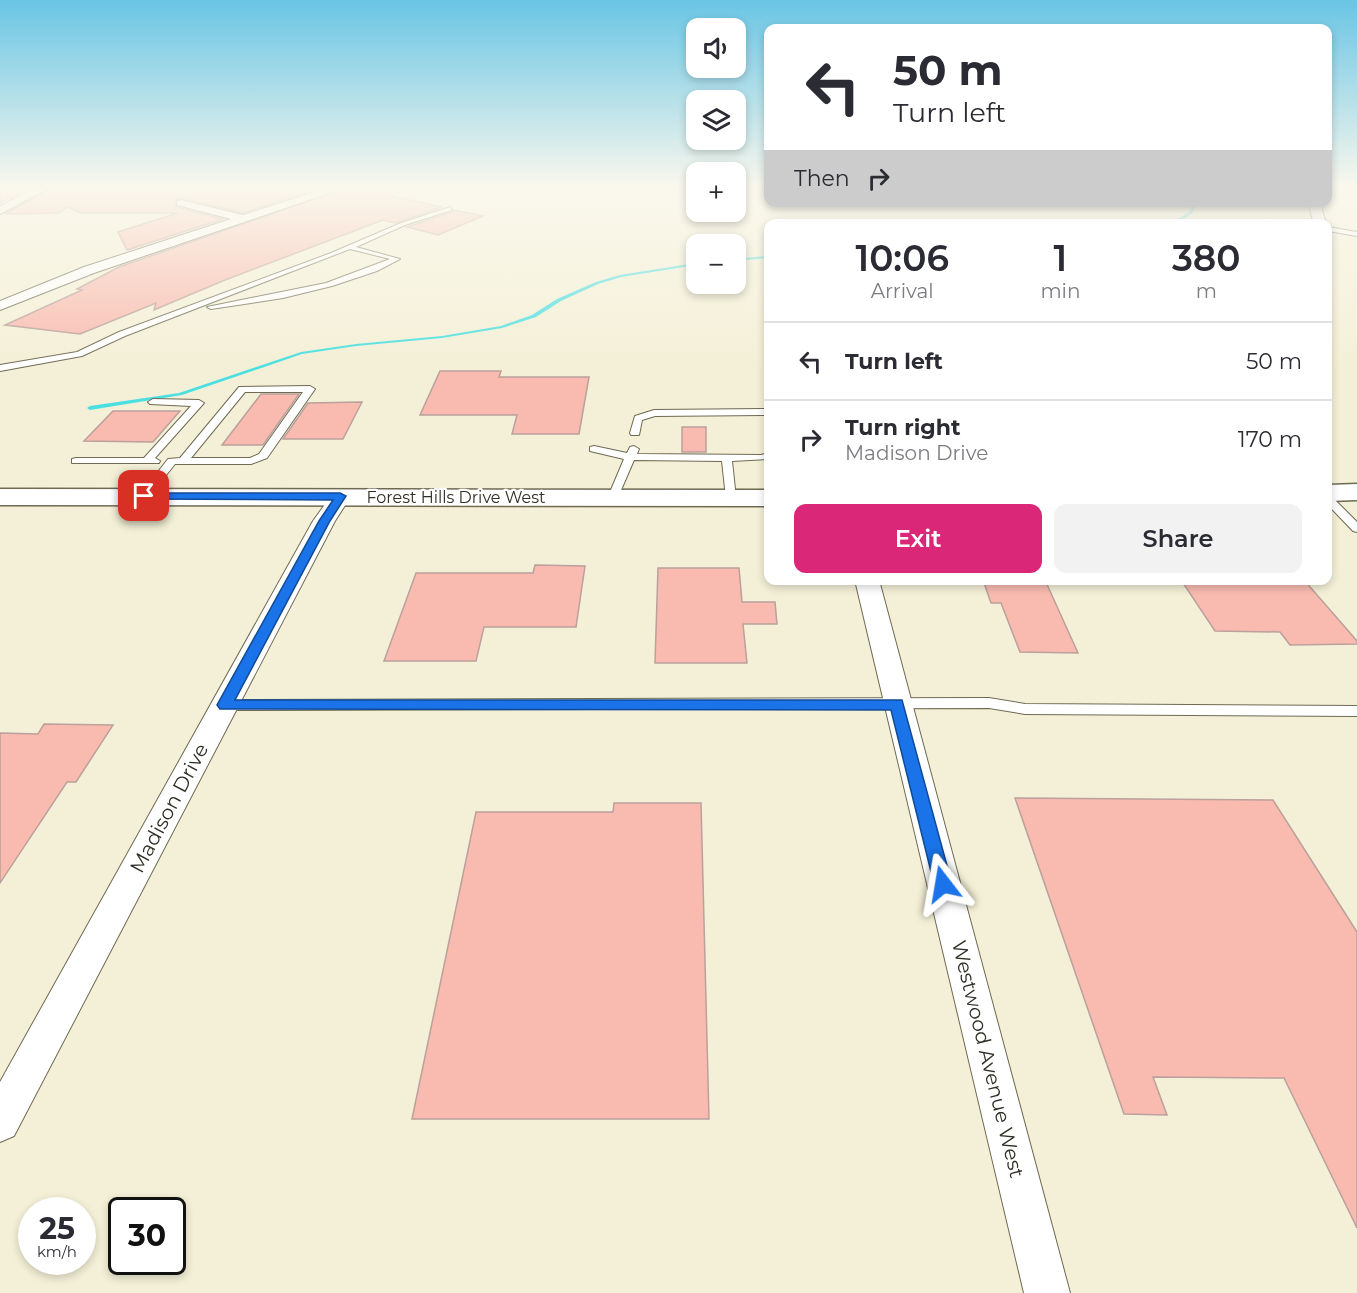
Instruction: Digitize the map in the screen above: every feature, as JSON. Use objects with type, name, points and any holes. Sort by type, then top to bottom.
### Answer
[{"type":"main road","points":[[1332,493],[1357,492]]},
{"type":"main road","name":"Forest Hills Drive West","points":[[0,497],[764,498]]},
{"type":"street","points":[[0,306],[89,270],[160,246]]},
{"type":"street","name":"Madison Drive","points":[[0,1122],[324,521],[340,496]]},
{"type":"street","name":"Westwood Avenue West","points":[[868,585],[1047,1293]]},
{"type":"lane","points":[[0,368],[79,354],[122,334],[350,247],[397,259],[344,281],[309,291],[186,310]]},
{"type":"lane","points":[[76,461],[178,461],[258,459],[267,452],[310,389],[242,389],[178,461],[144,496]]},
{"type":"lane","points":[[147,461],[199,403],[153,402]]},
{"type":"lane","points":[[635,433],[638,418],[654,413],[764,412]]},
{"type":"lane","points":[[594,448],[632,453],[727,458],[764,457]]},
{"type":"lane","points":[[613,497],[632,453]]},
{"type":"lane","points":[[727,458],[731,498]]},
{"type":"lane","points":[[1332,503],[1357,529]]},
{"type":"lane","points":[[225,705],[989,703],[1025,709],[1357,711]]},
{"type":"building","points":[[125,246],[138,246],[127,250]]},
{"type":"building","points":[[178,246],[314,246],[154,310],[156,303],[80,334],[5,325],[82,290],[77,289],[119,267]]},
{"type":"building","points":[[440,371],[501,371],[499,377],[589,377],[579,434],[512,434],[517,415],[420,415]]},
{"type":"building","points":[[261,394],[299,394],[263,445],[222,445]]},
{"type":"building","points":[[362,402],[343,439],[283,439],[308,403]]},
{"type":"building","points":[[113,411],[180,411],[153,442],[84,441]]},
{"type":"building","points":[[682,427],[706,427],[706,452],[682,452]]},
{"type":"building","points":[[535,565],[585,566],[576,627],[484,627],[476,661],[384,661],[416,573],[533,573]]},
{"type":"building","points":[[658,568],[739,568],[742,602],[775,602],[777,624],[743,624],[747,663],[655,663]]},
{"type":"building","points":[[985,585],[1047,585],[1078,653],[1020,652],[1001,603],[991,603]]},
{"type":"building","points":[[1184,585],[1308,585],[1357,641],[1357,644],[1290,645],[1280,632],[1215,631]]},
{"type":"building","points":[[44,724],[113,725],[76,782],[67,782],[0,883],[0,733],[38,734]]},
{"type":"building","points":[[1015,798],[1273,800],[1357,932],[1357,1228],[1284,1078],[1153,1077],[1167,1115],[1124,1114]]},
{"type":"building","points":[[614,803],[701,803],[709,1119],[412,1119],[476,812],[613,812]]},
{"type":"waterway","points":[[746,259],[764,257]]},
{"type":"waterway","points":[[90,408],[180,394],[301,353],[442,337],[502,327],[534,316],[559,300],[597,283],[620,276],[686,266]]},
{"type":"route","points":[[144,496],[340,496],[324,521],[225,705],[897,704],[943,884]]}]
